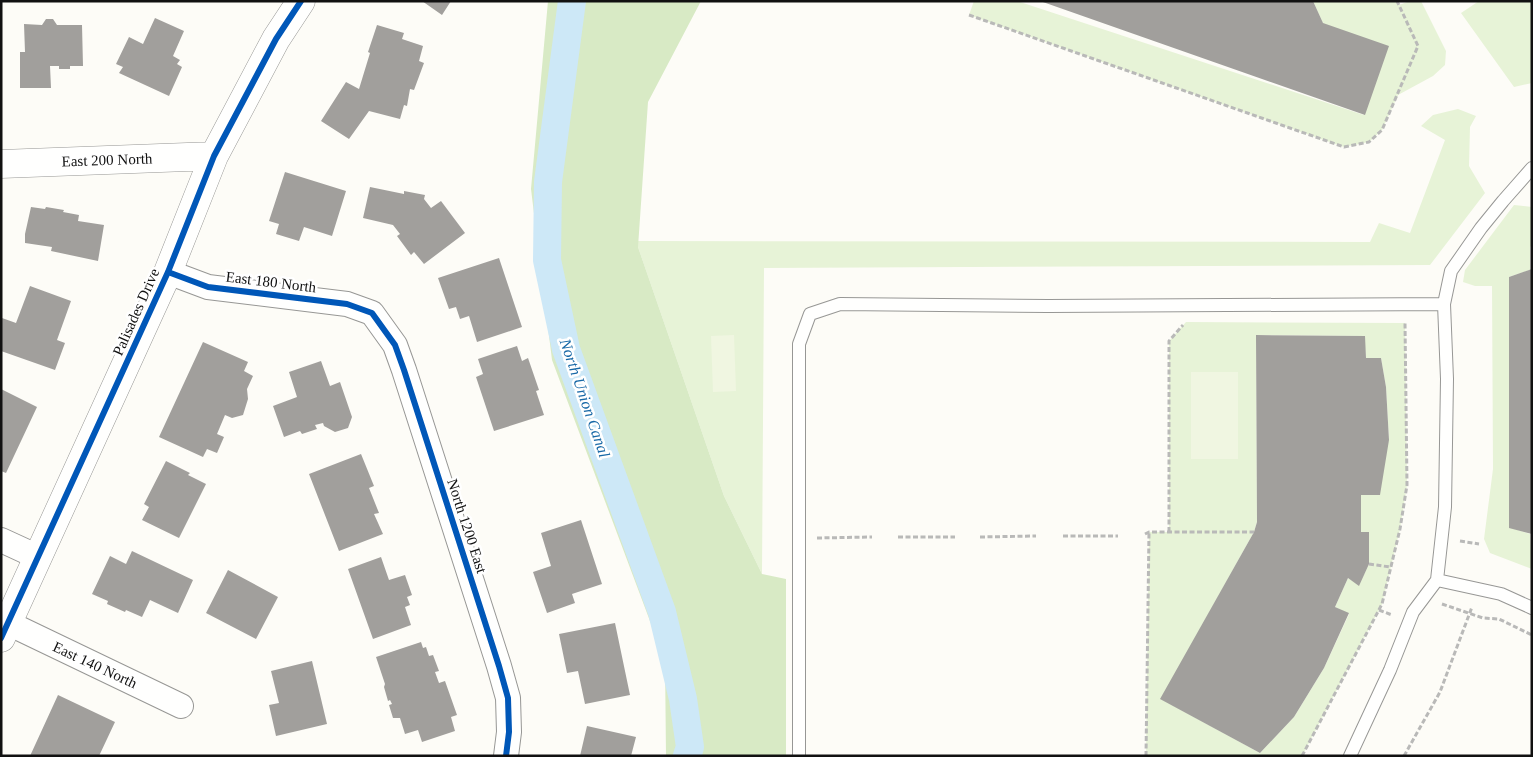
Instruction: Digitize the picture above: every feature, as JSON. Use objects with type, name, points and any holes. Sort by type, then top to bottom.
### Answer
[{"type":"street","name":"Palisades Drive","points":[[5,631],[168,272],[214,156],[276,39],[301,1]]},
{"type":"street","name":"East 200 North","points":[[1,164],[214,156]]},
{"type":"street","name":"East 180 North","points":[[168,272],[208,287],[347,304],[372,312]]},
{"type":"street","name":"North 1200 East","points":[[372,312],[395,345],[404,370],[499,666],[508,698],[509,732],[506,756]]},
{"type":"street","points":[[1,540],[38,557]]},
{"type":"street","name":"East 140 North","points":[[5,631],[181,706]]},
{"type":"lane","points":[[1350,756],[1390,670],[1413,612],[1437,580],[1445,507],[1447,445],[1444,304],[1451,271],[1481,228],[1532,168]]},
{"type":"lane","points":[[799,756],[799,344],[810,314],[840,304],[1048,306],[1444,304]]},
{"type":"lane","points":[[1437,580],[1501,594],[1532,608]]},
{"type":"path","points":[[969,15],[1344,147],[1369,142],[1382,130],[1418,46],[1397,1]]},
{"type":"path","points":[[1169,532],[1169,341],[1186,322]]},
{"type":"path","points":[[1302,756],[1382,604],[1400,529],[1408,485],[1406,323],[1396,323]]},
{"type":"path","points":[[1146,756],[1147,533],[1254,532]]},
{"type":"path","points":[[980,537],[1036,536]]},
{"type":"path","points":[[1063,536],[1118,536]]},
{"type":"path","points":[[816,538],[872,537]]},
{"type":"path","points":[[898,537],[955,537]]},
{"type":"path","points":[[1457,540],[1479,544]]},
{"type":"path","points":[[1369,564],[1390,568]]},
{"type":"path","points":[[1439,603],[1483,618],[1499,619],[1532,636]]},
{"type":"path","points":[[1404,756],[1440,692],[1473,603]]},
{"type":"green space","points":[[548,1],[701,1],[648,102],[638,247],[724,496],[762,574],[786,579],[786,756],[666,756],[665,661],[552,360],[531,189]]},
{"type":"green space","points":[[974,1],[1017,1],[1364,115],[1313,1],[1397,1],[1399,5],[1410,1],[1421,1],[1446,51],[1445,65],[1433,76],[1398,95],[1382,130],[1369,142],[1344,147],[969,15]]},
{"type":"green space","points":[[1479,1],[1532,1],[1532,83],[1514,87],[1461,13]]},
{"type":"green space","points":[[1458,109],[1476,116],[1470,127],[1469,166],[1485,193],[1430,265],[764,268],[762,574],[724,496],[638,247],[638,241],[1370,242],[1379,223],[1410,233],[1445,140],[1421,126],[1433,115]]},
{"type":"green space","points":[[1514,205],[1532,207],[1532,245],[1530,247],[1530,270],[1509,277],[1509,527],[1530,534],[1532,569],[1490,553],[1484,539],[1493,469],[1492,286],[1475,286],[1463,282],[1465,270]]},
{"type":"green space","points":[[1186,322],[1405,323],[1407,485],[1400,529],[1382,604],[1302,756],[1146,756],[1149,532],[1169,532],[1169,341]],"holes":[[[1256,335],[1364,336],[1366,358],[1381,358],[1386,387],[1389,440],[1361,495],[1361,532],[1369,533],[1369,564],[1359,585],[1348,578],[1335,607],[1349,614],[1324,668],[1294,717],[1260,753],[1161,699],[1254,532],[1257,522]]]},
{"type":"green space","points":[[734,335],[736,391],[713,392],[711,336]]},
{"type":"green space","points":[[1191,372],[1238,372],[1238,459],[1191,459]]},
{"type":"building","points":[[422,1],[451,1],[442,15]]},
{"type":"building","points":[[1040,1],[1313,1],[1323,23],[1389,46],[1365,115]]},
{"type":"building","points":[[155,18],[184,31],[173,56],[180,60],[177,64],[182,67],[169,96],[119,73],[123,67],[116,64],[129,37],[143,44]]},
{"type":"building","points":[[46,19],[53,19],[57,25],[82,25],[83,66],[70,66],[70,69],[59,69],[59,66],[50,66],[51,88],[20,88],[20,52],[25,52],[24,24],[42,25]]},
{"type":"building","points":[[377,25],[404,33],[402,39],[423,46],[419,61],[424,63],[414,90],[410,89],[407,106],[404,105],[400,119],[369,111],[349,139],[321,121],[346,82],[359,89]]},
{"type":"building","points":[[285,172],[346,191],[332,236],[304,227],[299,241],[276,234],[279,224],[269,221]]},
{"type":"building","points":[[370,187],[404,194],[404,191],[425,195],[424,199],[431,208],[441,201],[465,233],[424,264],[414,252],[411,255],[397,236],[400,234],[393,225],[363,218]]},
{"type":"building","points":[[31,207],[64,210],[63,212],[79,215],[78,221],[104,225],[98,261],[51,251],[52,247],[25,243]]},
{"type":"building","points":[[499,258],[522,327],[477,342],[469,316],[460,319],[456,307],[449,309],[438,278]]},
{"type":"building","points":[[1532,269],[1532,534],[1509,528],[1509,277]]},
{"type":"building","points":[[30,286],[71,301],[57,340],[65,343],[55,370],[1,351],[2,318],[16,323]]},
{"type":"building","points":[[1256,335],[1365,336],[1366,358],[1381,358],[1386,387],[1389,440],[1380,495],[1361,495],[1361,532],[1369,532],[1369,564],[1359,586],[1348,578],[1335,607],[1349,613],[1324,668],[1294,717],[1260,753],[1160,699],[1254,532],[1257,522]]},
{"type":"building","points":[[203,342],[248,362],[244,371],[253,376],[247,389],[248,399],[243,415],[232,418],[225,415],[217,434],[224,437],[217,453],[207,449],[203,457],[159,437]]},
{"type":"building","points":[[517,346],[522,361],[528,358],[539,390],[536,391],[544,415],[494,431],[476,377],[483,374],[478,359]]},
{"type":"building","points":[[321,361],[330,386],[340,382],[352,417],[348,428],[335,432],[324,426],[323,423],[315,425],[317,429],[302,434],[300,431],[284,437],[273,406],[297,397],[289,372]]},
{"type":"building","points":[[1,389],[37,407],[6,473],[1,471]]},
{"type":"building","points":[[361,454],[374,486],[369,488],[379,513],[374,514],[383,534],[339,551],[309,474]]},
{"type":"building","points":[[166,461],[190,473],[188,475],[206,484],[179,538],[142,520],[149,507],[144,504]]},
{"type":"building","points":[[581,520],[602,584],[572,594],[575,603],[547,613],[533,572],[551,566],[541,533]]},
{"type":"building","points":[[132,551],[193,580],[178,613],[150,600],[142,617],[107,604],[108,601],[92,594],[110,556],[126,564]]},
{"type":"building","points":[[381,557],[389,580],[405,575],[412,595],[407,597],[410,605],[405,607],[411,625],[373,639],[348,569]]},
{"type":"building","points":[[228,570],[278,597],[256,639],[206,613]]},
{"type":"building","points":[[615,623],[630,695],[585,704],[578,671],[567,673],[559,634]]},
{"type":"building","points":[[421,642],[423,648],[426,647],[429,656],[433,655],[439,671],[435,672],[439,683],[445,681],[457,715],[451,717],[455,731],[422,742],[418,730],[405,734],[400,718],[393,718],[389,705],[392,704],[390,700],[388,701],[384,687],[385,684],[376,657]]},
{"type":"building","points":[[312,661],[327,724],[276,736],[269,705],[279,703],[271,671]]},
{"type":"building","points":[[58,695],[115,722],[99,756],[30,756]]},
{"type":"building","points":[[587,726],[636,737],[631,756],[580,756]]},
{"type":"waterway","name":"North Union Canal","points":[[572,1],[548,182],[547,260],[566,349],[662,612],[683,699],[690,747],[687,756]]},
{"type":"cycle path","points":[[1,638],[168,272],[214,156],[276,39],[301,1]]},
{"type":"cycle path","points":[[168,272],[208,287],[347,304],[372,313],[395,345],[508,698],[509,732],[506,756]]}]
